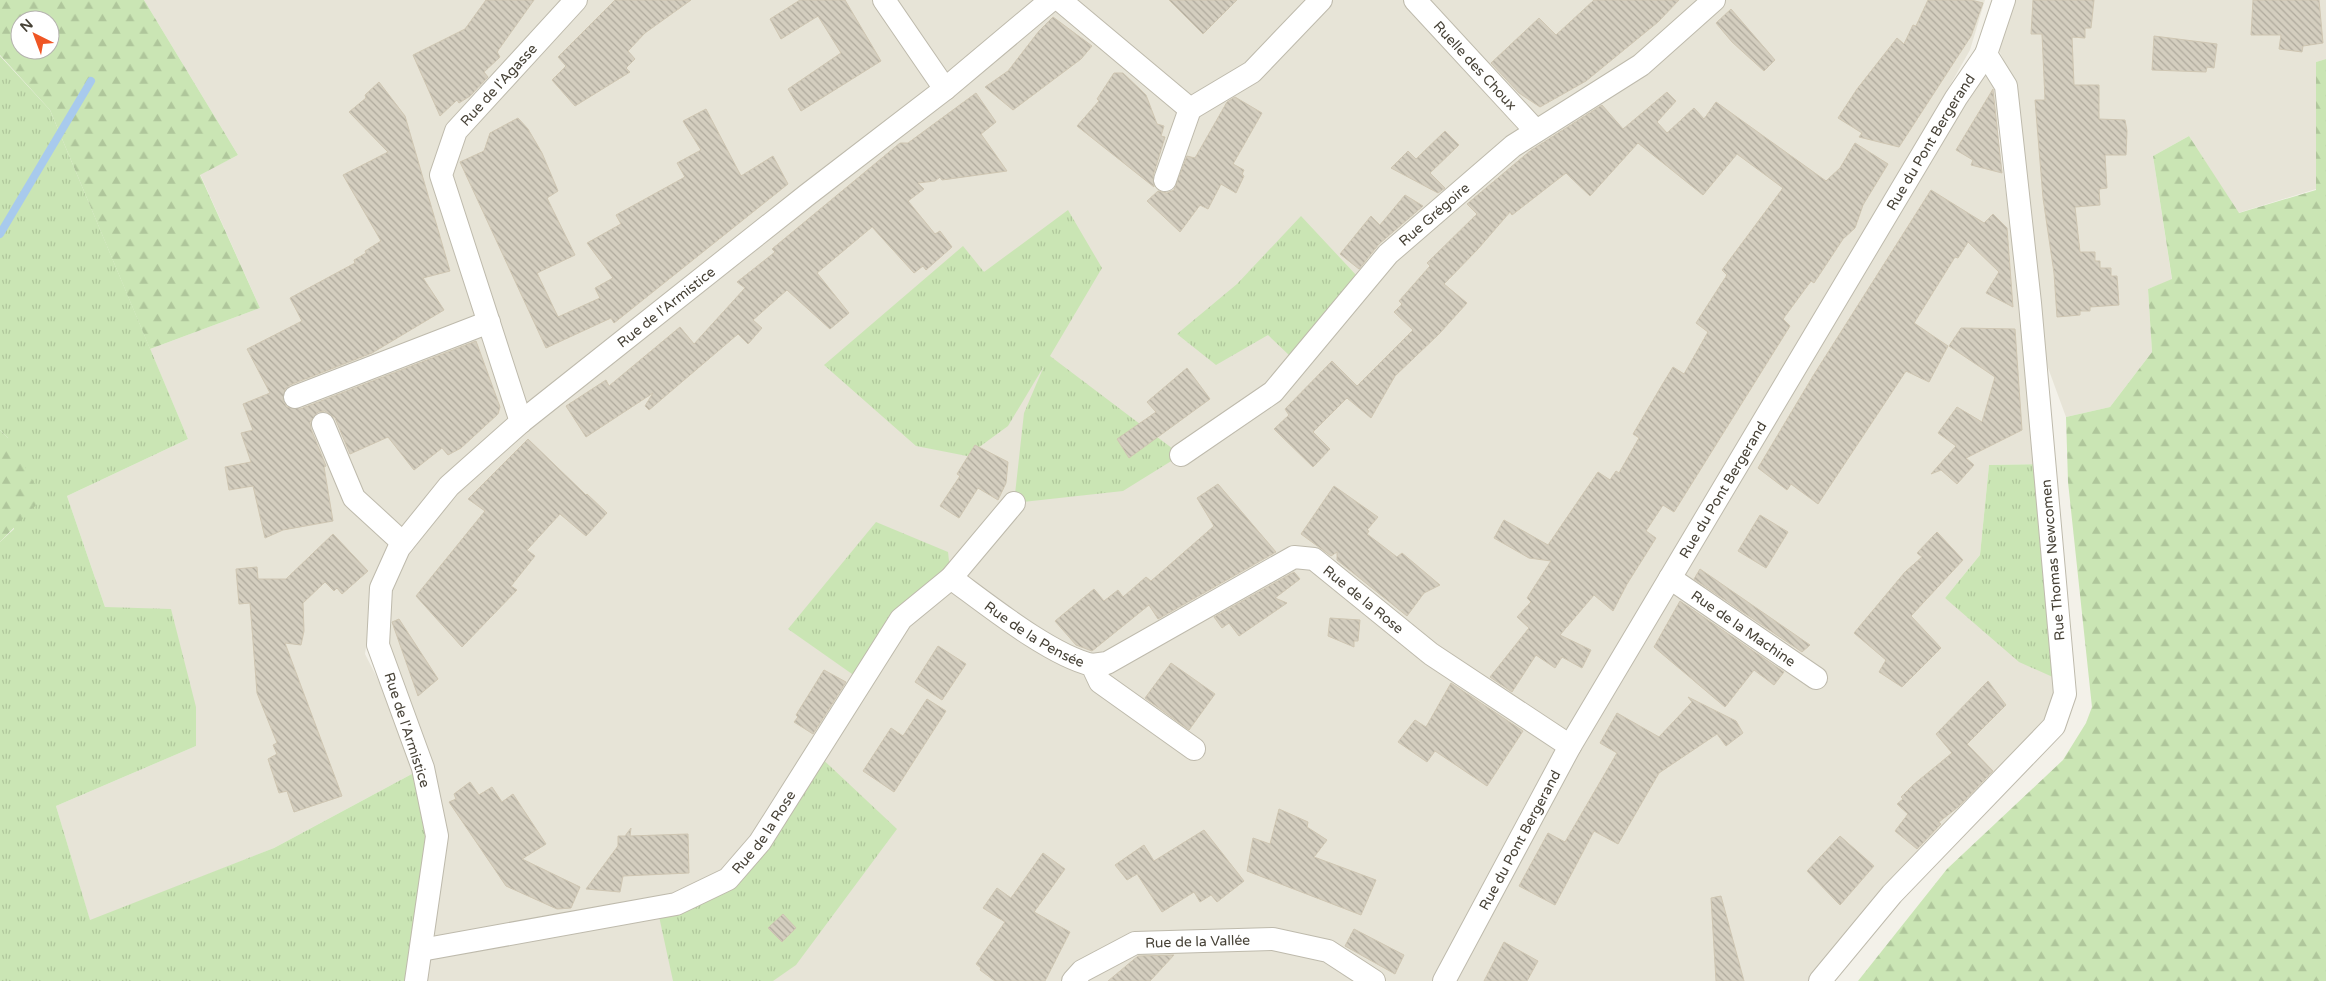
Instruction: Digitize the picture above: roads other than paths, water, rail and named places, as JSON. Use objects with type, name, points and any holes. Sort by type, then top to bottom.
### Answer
[{"type":"street","name":"Rue de l'Agasse","points":[[521,422],[441,175],[456,131],[576,0]]},
{"type":"street","points":[[884,0],[945,89]]},
{"type":"street","name":"Rue de l'Armistice","points":[[416,981],[436,836],[423,768],[378,645],[381,588],[403,543],[449,486],[521,422],[806,195],[945,89],[1051,0]]},
{"type":"street","points":[[1060,0],[1190,109]]},
{"type":"street","points":[[1165,180],[1190,109],[1252,72],[1321,0]]},
{"type":"street","name":"Ruelle des Choux","points":[[1415,0],[1536,132]]},
{"type":"street","name":"Rue Grégoire","points":[[1181,455],[1274,392],[1388,254],[1513,146],[1641,65],[1714,0]]},
{"type":"street","name":"Rue du Pont Bergerand","points":[[1444,981],[1570,746],[1956,98],[1986,54],[2004,0]]},
{"type":"street","name":"Rue Thomas Newcomen","points":[[1820,981],[1892,894],[2054,726],[2065,694],[2030,303],[2006,86],[1986,54]]},
{"type":"street","points":[[295,397],[489,322]]},
{"type":"street","points":[[324,424],[354,498],[403,543]]},
{"type":"street","points":[[951,578],[1014,503]]},
{"type":"street","name":"Rue de la Rose","points":[[1092,665],[1107,663],[1294,557],[1314,559],[1431,654],[1570,746]]},
{"type":"street","name":"Rue de la Pensée","points":[[951,578],[1007,618],[1075,661],[1092,665],[1100,682],[1194,748]]},
{"type":"street","name":"Rue de la Rose","points":[[421,950],[676,904],[728,879],[760,842],[901,619],[951,578]]},
{"type":"street","name":"Rue de la Machine","points":[[1670,578],[1816,678]]},
{"type":"street","name":"Rue de la Vallée","points":[[1074,981],[1082,971],[1135,943],[1273,939],[1328,951],[1374,981]]},
{"type":"waterway","points":[[0,234],[91,81]]}]
